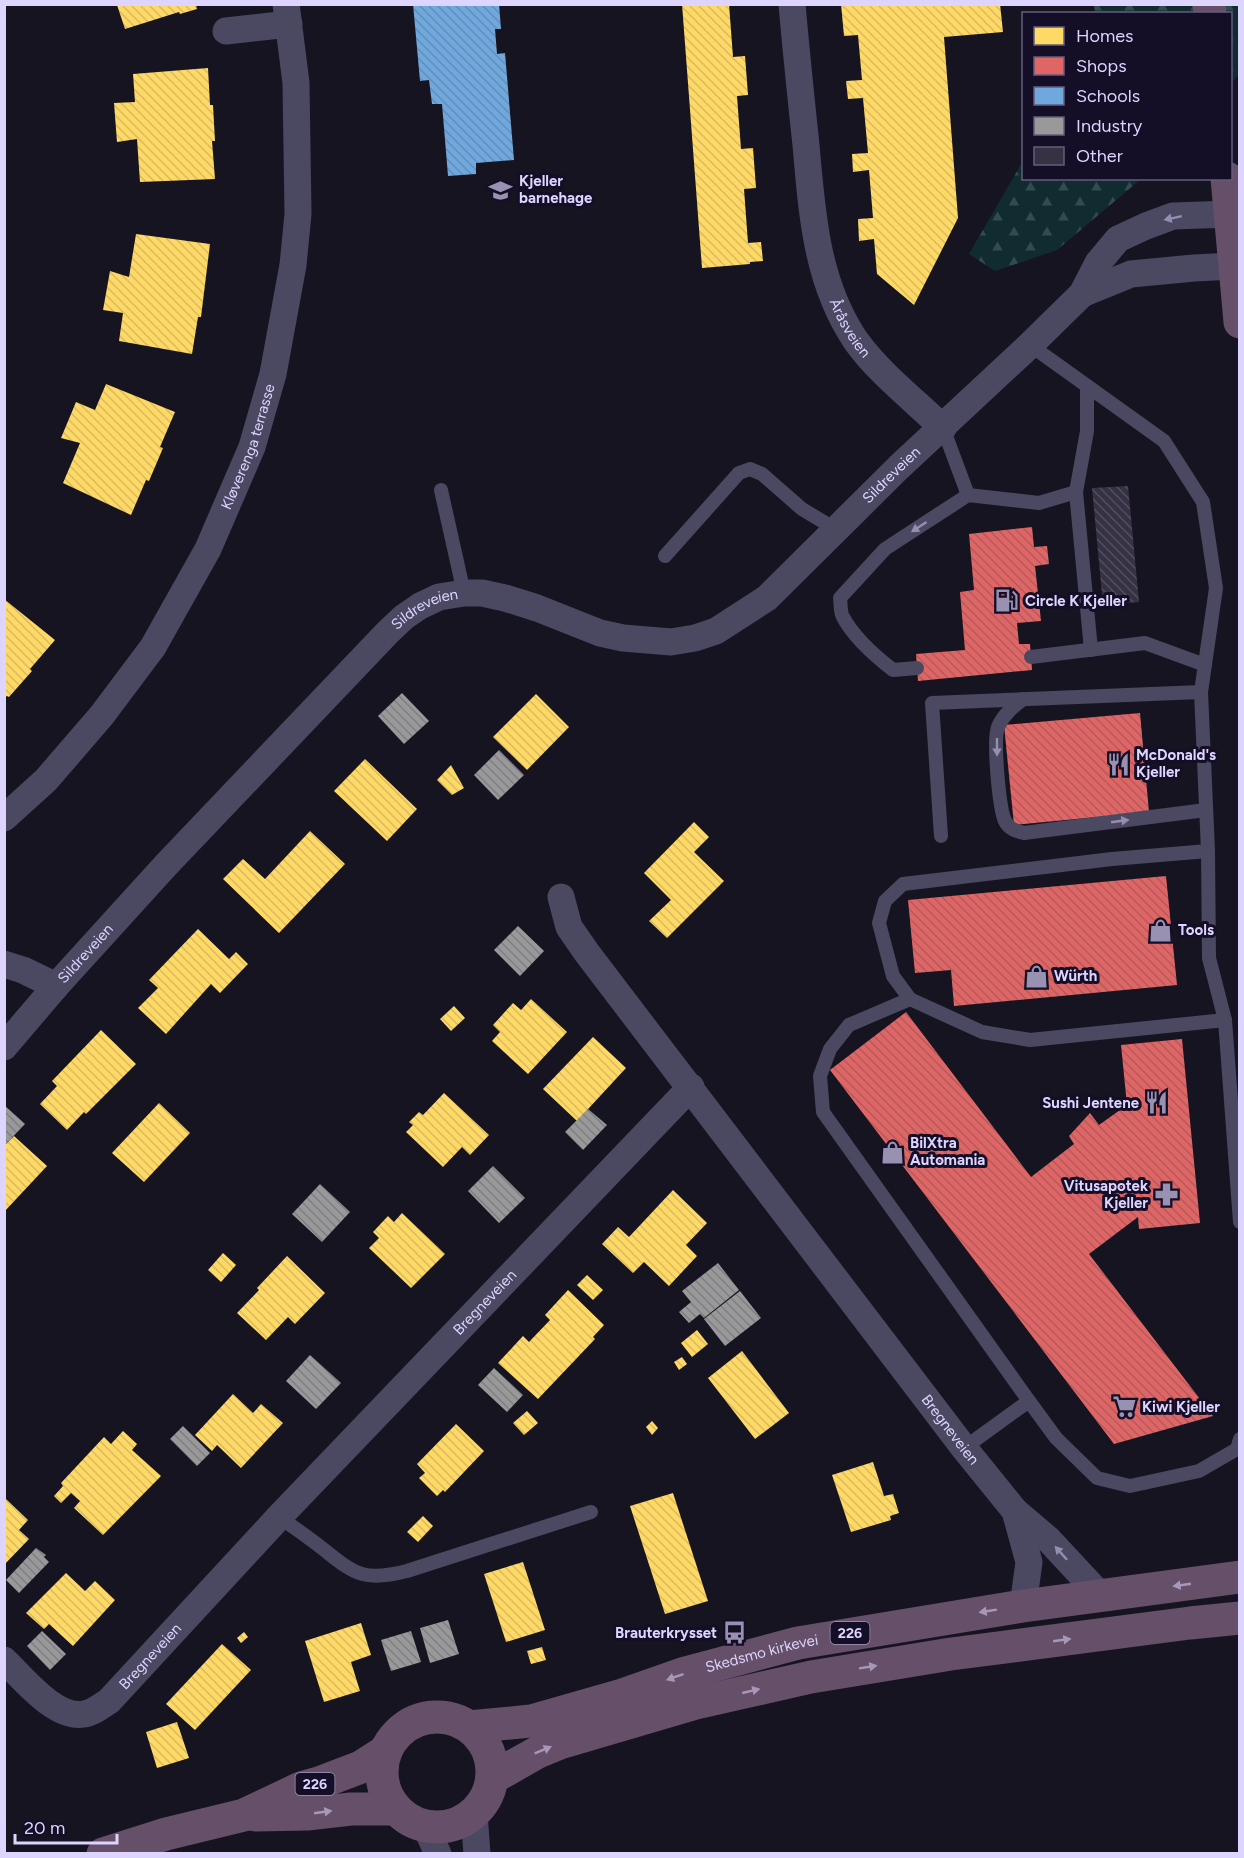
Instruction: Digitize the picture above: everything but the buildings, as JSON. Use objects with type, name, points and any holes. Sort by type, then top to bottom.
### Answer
[{"type":"highway","points":[[1227,180],[1239,322]]},
{"type":"highway","name":"Skedsmo kirkevei","points":[[469,1727],[531,1721],[622,1695],[682,1674],[798,1643],[1023,1606],[1239,1577]]},
{"type":"highway","points":[[492,1778],[538,1752],[560,1743],[696,1703],[811,1677],[951,1654],[1239,1618]]},
{"type":"highway","name":"226","points":[[103,1854],[165,1834],[244,1815],[301,1788],[361,1767],[386,1751],[394,1737],[406,1726],[422,1719],[438,1716],[454,1719],[469,1727]]},
{"type":"highway","points":[[469,1727],[480,1736],[487,1749],[492,1778],[483,1803],[474,1813]]},
{"type":"highway","points":[[386,1751],[382,1766],[383,1781],[396,1809]]},
{"type":"highway","name":"226","points":[[244,1815],[396,1809],[431,1839],[437,1827],[451,1825],[474,1813]]},
{"type":"street","name":"Åråsveien","points":[[792,4],[813,217],[819,259],[831,294],[857,342],[943,428]]},
{"type":"street","points":[[226,31],[287,14]]},
{"type":"street","name":"Kløverenga terrasse","points":[[4,818],[46,780],[102,715],[153,647],[208,549],[252,447],[273,374],[293,265],[298,214],[296,83],[287,14]]},
{"type":"street","points":[[943,428],[1082,294],[1098,263],[1119,239],[1173,216],[1231,214]]},
{"type":"street","points":[[1082,294],[1131,274],[1234,266]]},
{"type":"street","name":"Sildreveien","points":[[4,1047],[166,865],[396,625],[420,606],[439,597],[464,592],[482,593],[537,608],[600,633],[624,638],[671,642],[695,638],[716,631],[767,598],[899,467],[943,428]]},
{"type":"street","name":"Bregneveien","points":[[561,897],[569,927],[964,1448],[1015,1511],[1048,1539],[1101,1596]]},
{"type":"street","points":[[4,964],[23,970],[56,986]]},
{"type":"street","name":"Bregneveien","points":[[4,1660],[59,1710],[81,1715],[89,1713],[108,1701],[279,1517],[691,1087]]},
{"type":"street","name":"Bregneveien","points":[[1015,1511],[1029,1562],[1023,1606]]},
{"type":"street","points":[[474,1813],[477,1854]]},
{"type":"lane","points":[[1030,345],[1164,441],[1203,502],[1216,588],[1201,692],[1208,851],[1209,958],[1225,1020],[1239,1222]]},
{"type":"lane","points":[[1087,387],[1087,431],[1076,492],[1091,650]]},
{"type":"lane","points":[[943,428],[968,495]]},
{"type":"lane","points":[[665,556],[739,473],[750,469],[762,474],[802,508],[837,530]]},
{"type":"lane","points":[[441,490],[464,592]]},
{"type":"lane","points":[[917,668],[893,670],[882,662],[860,640],[842,616],[840,598],[885,549],[968,495],[1039,503],[1076,492]]},
{"type":"lane","points":[[1031,657],[1145,643],[1205,665]]},
{"type":"lane","points":[[940,836],[932,703],[1201,692]]},
{"type":"lane","points":[[1023,699],[1003,718],[997,730],[996,754],[1005,821],[1012,831],[1024,833],[1206,810]]},
{"type":"lane","points":[[1208,851],[903,884],[885,901],[879,923],[893,976],[909,999],[982,1032],[1030,1040],[1225,1020]]},
{"type":"lane","points":[[909,999],[849,1024],[830,1049],[820,1076],[823,1112],[1056,1438],[1098,1478],[1130,1486],[1199,1471],[1237,1449],[1239,1439]]},
{"type":"lane","points":[[964,1448],[1029,1401]]},
{"type":"lane","points":[[279,1517],[344,1566],[360,1574],[391,1576],[591,1512]]},
{"type":"green space","points":[[1094,5],[1239,5],[1239,75],[1232,82],[1232,12],[1095,12]]},
{"type":"green space","points":[[1022,163],[1022,180],[1140,180],[1057,250],[995,271],[969,254]]},
{"type":"place","name":"Kjeller barnehage","points":[[501,190]]},
{"type":"place","name":"Circle K Kjeller","points":[[1007,601]]},
{"type":"place","name":"McDonald's Kjeller","points":[[1118,764]]},
{"type":"place","name":"Tools","points":[[1160,930]]},
{"type":"place","name":"Würth","points":[[1036,976]]},
{"type":"place","name":"Sushi Jentene","points":[[1157,1103]]},
{"type":"place","name":"BilXtra Automania","points":[[892,1152]]},
{"type":"place","name":"Vitusapotek Kjeller","points":[[1166,1195]]},
{"type":"place","name":"Kiwi Kjeller","points":[[1124,1407]]},
{"type":"place","name":"Brauterkrysset","points":[[735,1633]]}]
